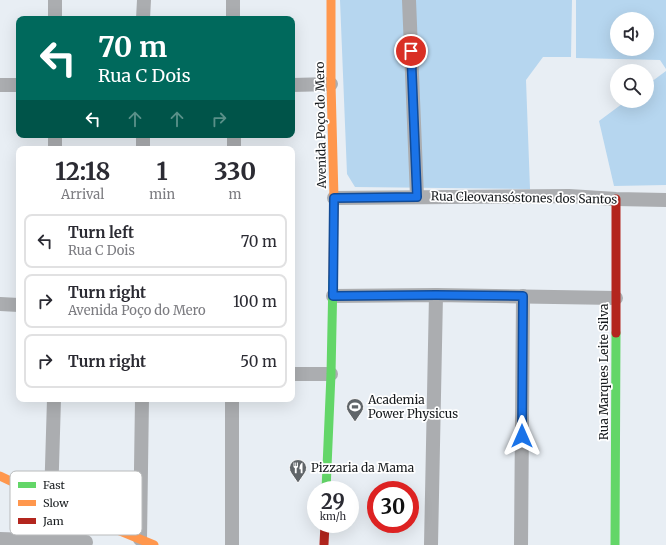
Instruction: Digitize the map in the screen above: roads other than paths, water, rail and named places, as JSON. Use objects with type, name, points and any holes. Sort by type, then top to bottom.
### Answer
[{"type":"main road","name":"Avenida Poço do Mero","points":[[326,481],[331,374],[334,198],[331,84],[331,0]]},
{"type":"main road","name":"Rua Marques Leite Silva","points":[[615,545],[616,199]]},
{"type":"main road","points":[[0,476],[10,481]]},
{"type":"main road","points":[[325,533],[326,545]]},
{"type":"main road","points":[[130,535],[154,545]]},
{"type":"street","points":[[55,0],[55,16]]},
{"type":"street","points":[[144,0],[144,16]]},
{"type":"street","points":[[233,0],[234,16]]},
{"type":"street","points":[[409,0],[417,197]]},
{"type":"street","points":[[295,85],[331,84]]},
{"type":"street","points":[[0,85],[16,85]]},
{"type":"street","name":"Rua Cleovansóstones dos Santos","points":[[334,198],[569,196],[666,200]]},
{"type":"street","points":[[333,296],[436,295],[616,298]]},
{"type":"street","points":[[431,545],[436,295]]},
{"type":"street","points":[[521,545],[523,296]]},
{"type":"street","points":[[0,304],[16,305]]},
{"type":"street","points":[[295,374],[331,374]]},
{"type":"street","points":[[52,471],[54,402]]},
{"type":"street","points":[[141,471],[142,402]]},
{"type":"street","points":[[232,402],[232,545]]},
{"type":"street","points":[[140,535],[140,539]]},
{"type":"street","points":[[0,539],[86,544]]},
{"type":"place","name":"Academia Power Physicus","points":[[355,422]]},
{"type":"place","name":"Pizzaria da Mama","points":[[298,483]]}]
